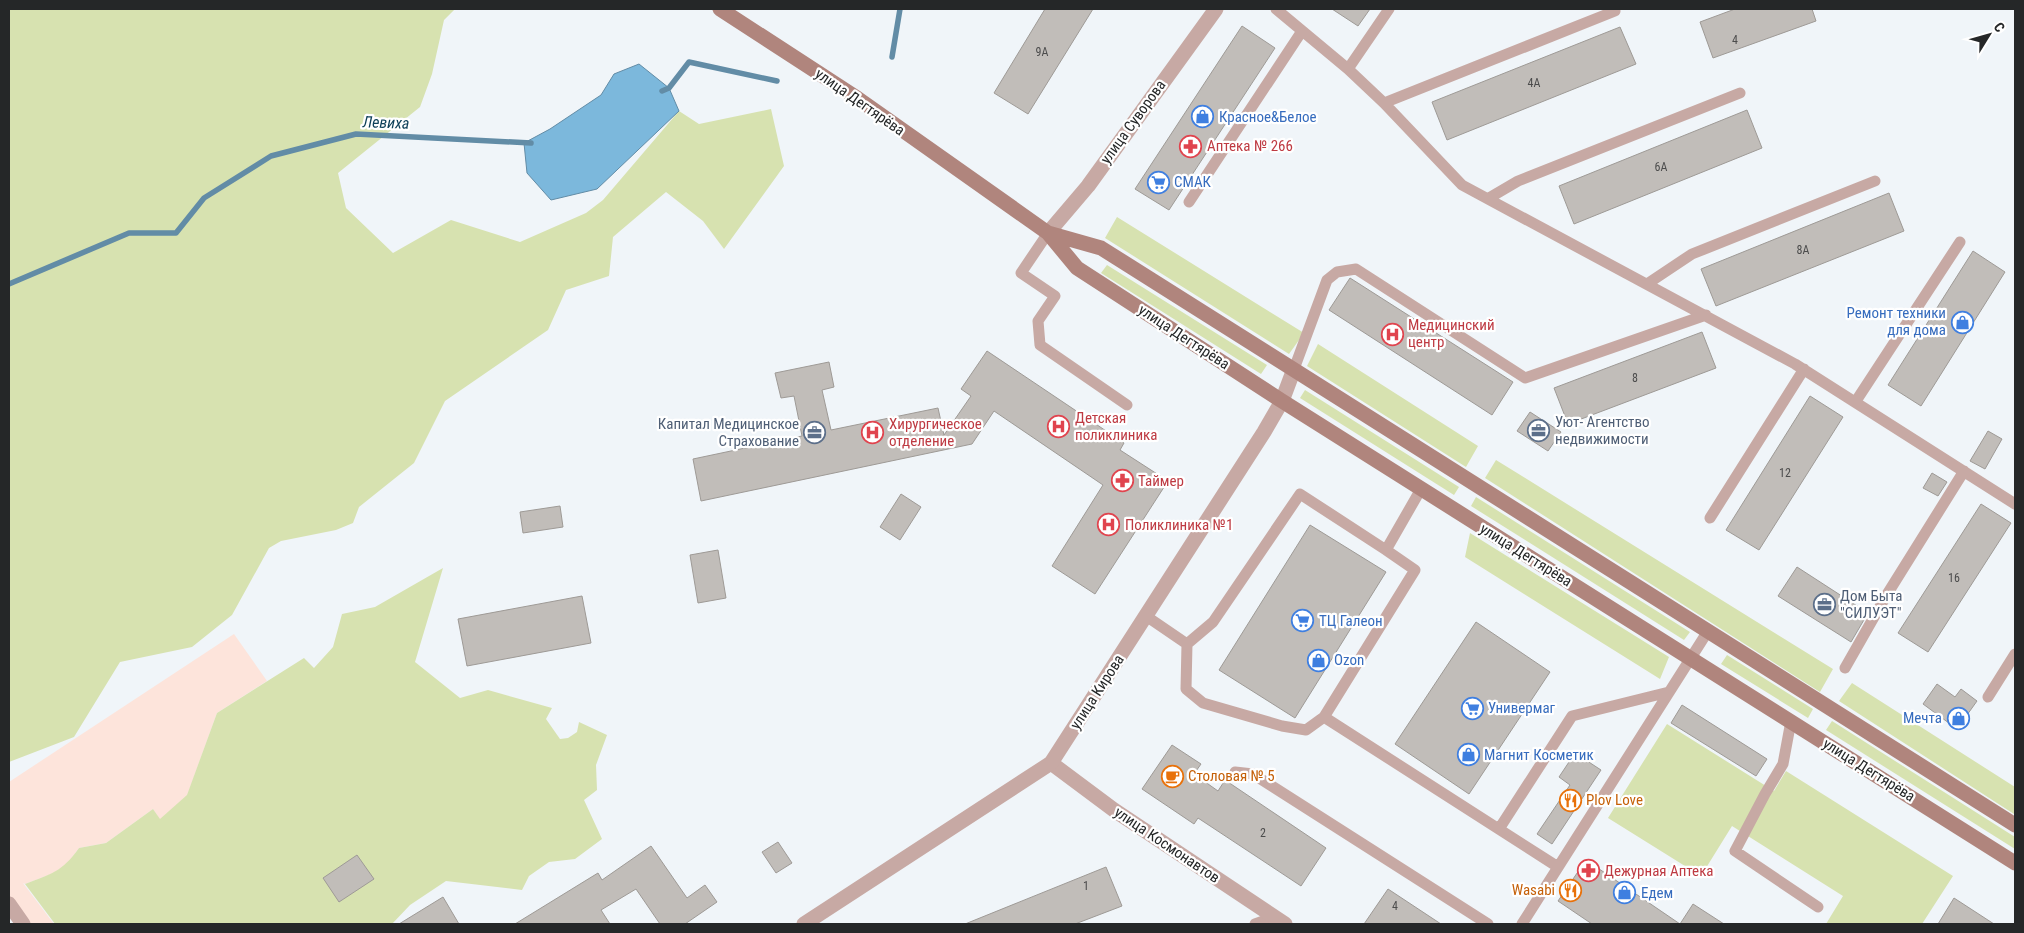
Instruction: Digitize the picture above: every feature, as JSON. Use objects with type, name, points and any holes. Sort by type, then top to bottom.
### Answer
[{"type":"main road","name":"улица Дегтярёва","points":[[720,9],[857,98],[1048,233],[1077,268],[1282,401],[2015,862]]},
{"type":"main road","name":"улица Дегтярёва","points":[[1048,233],[1101,248],[2015,825]]},
{"type":"street","name":"улица Суворова","points":[[1048,233],[1088,186],[1216,9]]},
{"type":"street","name":"улица Кирова","points":[[804,924],[1051,764],[1264,432],[1282,401],[1294,369]]},
{"type":"street","name":"улица Космонавтов","points":[[1051,764],[1114,810],[1279,921]]},
{"type":"street","points":[[9,904],[24,924]]},
{"type":"lane","points":[[1276,9],[1348,69],[1384,103],[1462,185],[1804,369],[2015,504]]},
{"type":"lane","points":[[1348,69],[1389,9]]},
{"type":"lane","points":[[1384,103],[1615,11]]},
{"type":"lane","points":[[1189,202],[1302,31]]},
{"type":"lane","points":[[1489,198],[1518,181],[1740,93]]},
{"type":"lane","points":[[1647,284],[1692,254],[1875,181]]},
{"type":"lane","points":[[1048,233],[1021,273],[1055,296],[1038,322],[1040,345],[1127,405]]},
{"type":"lane","points":[[1856,401],[1960,242]]},
{"type":"lane","points":[[1294,369],[1327,280],[1337,272],[1356,269],[1525,378],[1706,315]]},
{"type":"lane","points":[[1710,518],[1804,369]]},
{"type":"lane","points":[[1845,668],[1886,596],[1964,471]]},
{"type":"lane","points":[[1386,550],[1421,489]]},
{"type":"lane","points":[[1300,494],[1386,550],[1415,570],[1324,717],[1306,730],[1282,726],[1202,703],[1186,689],[1187,644],[1212,622],[1300,494]]},
{"type":"lane","points":[[1146,616],[1187,644]]},
{"type":"lane","points":[[1522,924],[1592,817],[1708,631]]},
{"type":"lane","points":[[1988,697],[2015,654]]},
{"type":"lane","points":[[1499,829],[1572,716],[1670,692]]},
{"type":"lane","points":[[1324,717],[1558,867]]},
{"type":"lane","points":[[1792,721],[1783,764],[1735,851],[1818,907]]},
{"type":"lane","points":[[1235,772],[1253,774],[1488,924]]},
{"type":"lane","points":[[1255,924],[1279,921]]},
{"type":"shaded area","points":[[234,634],[267,681],[217,713],[187,796],[160,820],[153,809],[106,843],[79,848],[68,863],[54,873],[25,884],[23,883],[54,924],[19,924],[9,910],[9,782]]},
{"type":"green space","points":[[9,9],[455,9],[444,20],[432,74],[420,107],[338,173],[346,208],[393,253],[451,220],[520,242],[586,213],[603,200],[679,111],[699,124],[771,109],[784,166],[724,249],[703,221],[666,192],[613,237],[609,276],[566,290],[548,330],[445,401],[414,463],[359,507],[353,523],[336,530],[281,541],[269,548],[232,615],[192,647],[120,662],[74,737],[9,762]]},
{"type":"green space","points":[[1117,217],[1304,333],[1289,354],[1105,238]]},
{"type":"green space","points":[[1107,265],[1267,365],[1261,374],[1101,273]]},
{"type":"green space","points":[[1318,344],[1478,446],[1466,467],[1307,366]]},
{"type":"green space","points":[[1305,390],[1459,487],[1454,495],[1300,398]]},
{"type":"green space","points":[[1496,460],[1833,669],[1820,692],[1485,478]]},
{"type":"green space","points":[[1476,497],[1690,632],[1684,640],[1471,506]]},
{"type":"green space","points":[[1470,533],[1669,657],[1660,679],[1465,557]]},
{"type":"green space","points":[[443,568],[415,662],[460,698],[488,690],[552,708],[546,719],[560,739],[568,738],[577,732],[579,722],[607,735],[596,765],[597,790],[584,800],[602,839],[575,859],[549,862],[529,876],[522,890],[446,881],[410,905],[392,924],[55,924],[25,884],[49,875],[61,867],[79,848],[106,843],[153,809],[160,819],[187,795],[217,713],[304,658],[314,668],[333,647],[342,614],[375,607]]},
{"type":"green space","points":[[1727,655],[1813,709],[1808,718],[1721,664]]},
{"type":"green space","points":[[1852,683],[2015,787],[2014,814],[1839,701]]},
{"type":"green space","points":[[1832,721],[2015,837],[2015,849],[1826,730]]},
{"type":"green space","points":[[1667,724],[1774,791],[1786,771],[1953,876],[1922,924],[1826,924],[1843,896],[1732,826],[1701,876],[1608,818]]},
{"type":"water","points":[[639,64],[669,88],[679,111],[597,189],[551,200],[527,173],[524,143],[550,129],[601,95],[614,74]]},
{"type":"building","points":[[1045,9],[1093,9],[1028,114],[994,93]]},
{"type":"building","points":[[1332,9],[1370,9],[1358,26]]},
{"type":"building","points":[[1735,9],[1812,9],[1816,21],[1713,58],[1700,22]]},
{"type":"building","points":[[1242,26],[1275,48],[1169,210],[1135,189]]},
{"type":"building","points":[[1620,27],[1636,64],[1447,140],[1432,102]]},
{"type":"building","points":[[1747,110],[1762,148],[1574,224],[1559,186]]},
{"type":"building","points":[[1889,193],[1904,231],[1716,306],[1701,269]]},
{"type":"building","points":[[1973,251],[2005,272],[1921,406],[1888,385]]},
{"type":"building","points":[[1350,278],[1513,382],[1492,415],[1329,310]]},
{"type":"building","points":[[1702,332],[1716,368],[1568,424],[1554,388]]},
{"type":"building","points":[[987,351],[1124,443],[1120,450],[1168,481],[1095,594],[1052,566],[1103,485],[994,411],[972,444],[701,501],[693,459],[802,436],[794,396],[781,398],[775,373],[829,362],[834,387],[822,390],[831,430],[938,408],[944,435],[971,396],[961,389]]},
{"type":"building","points":[[1810,396],[1843,417],[1759,550],[1726,530]]},
{"type":"building","name":"Уют- Агентство недвижимости","points":[[1530,412],[1561,432],[1548,451],[1517,431]]},
{"type":"building","points":[[1988,431],[2002,439],[1985,469],[1970,461]]},
{"type":"building","points":[[1932,473],[1947,482],[1938,496],[1923,488]]},
{"type":"building","points":[[901,494],[921,507],[900,540],[880,527]]},
{"type":"building","points":[[1981,504],[2011,523],[1928,652],[1898,633]]},
{"type":"building","points":[[560,506],[563,527],[523,533],[520,512]]},
{"type":"building","name":"ТЦ Галеон","points":[[1310,525],[1386,572],[1295,718],[1219,670]]},
{"type":"building","points":[[718,550],[726,598],[698,603],[690,555]]},
{"type":"building","name":"Дом Быта \"СИЛУЭТ\"","points":[[1797,567],[1868,613],[1851,642],[1778,596]]},
{"type":"building","points":[[582,596],[591,643],[467,666],[458,619]]},
{"type":"building","name":"Универмаг","points":[[1476,622],[1550,672],[1469,794],[1395,744]]},
{"type":"building","points":[[1937,684],[1955,697],[1961,689],[1977,701],[1957,729],[1923,704]]},
{"type":"building","points":[[1682,705],[1767,759],[1756,776],[1671,723]]},
{"type":"building","points":[[1172,745],[1201,764],[1194,774],[1218,791],[1225,780],[1326,848],[1301,886],[1198,818],[1194,824],[1142,789]]},
{"type":"building","points":[[1575,753],[1601,770],[1552,844],[1537,834],[1570,785],[1559,777]]},
{"type":"building","points":[[778,842],[792,863],[776,873],[762,852]]},
{"type":"building","points":[[651,846],[687,898],[705,885],[717,902],[685,924],[660,924],[636,889],[601,910],[610,924],[515,924],[598,873],[602,880]]},
{"type":"building","points":[[357,855],[374,879],[339,902],[323,878]]},
{"type":"building","points":[[1586,860],[1680,924],[1592,924],[1558,901]]},
{"type":"building","points":[[1106,867],[1122,906],[1075,924],[965,924]]},
{"type":"building","points":[[1388,889],[1441,924],[1364,924]]},
{"type":"building","points":[[443,897],[459,924],[399,924]]},
{"type":"building","points":[[1954,898],[1994,924],[1938,924]]},
{"type":"building","points":[[1693,904],[1724,924],[1680,924]]},
{"type":"waterway","name":"Левиха","points":[[892,57],[900,9]]},
{"type":"waterway","name":"Левиха","points":[[662,91],[669,88],[689,62],[777,81]]},
{"type":"waterway","name":"Левиха","points":[[9,284],[129,233],[176,233],[204,198],[271,156],[356,134],[531,143]]},
{"type":"place","name":"Красное&Белое","points":[[1203,117]]},
{"type":"place","name":"Аптека № 266","points":[[1191,146]]},
{"type":"place","name":"СМАК","points":[[1158,182]]},
{"type":"place","name":"Ремонт техники для дома","points":[[1962,322]]},
{"type":"place","name":"Медицинский центр","points":[[1392,334]]},
{"type":"place","name":"Детская поликлиника","points":[[1059,427]]},
{"type":"place","name":"Уют- Агентство недвижимости","points":[[1539,431]]},
{"type":"place","name":"Капитал Медицинское Страхование","points":[[815,433]]},
{"type":"place","name":"Хирургическое отделение","points":[[873,433]]},
{"type":"place","name":"Таймер","points":[[1122,481]]},
{"type":"place","name":"Поликлиника №1","points":[[1109,525]]},
{"type":"place","name":"Дом Быта \"СИЛУЭТ\"","points":[[1824,605]]},
{"type":"place","name":"ТЦ Галеон","points":[[1303,621]]},
{"type":"place","name":"Ozon","points":[[1318,660]]},
{"type":"place","name":"Универмаг","points":[[1472,708]]},
{"type":"place","name":"Мечта","points":[[1958,718]]},
{"type":"place","name":"Магнит Косметик","points":[[1468,755]]},
{"type":"place","name":"Столовая № 5","points":[[1172,776]]},
{"type":"place","name":"Plov Love","points":[[1570,800]]},
{"type":"place","name":"Дежурная Аптека","points":[[1588,871]]},
{"type":"place","name":"Wasabi","points":[[1571,890]]},
{"type":"place","name":"Едем","points":[[1625,893]]}]
